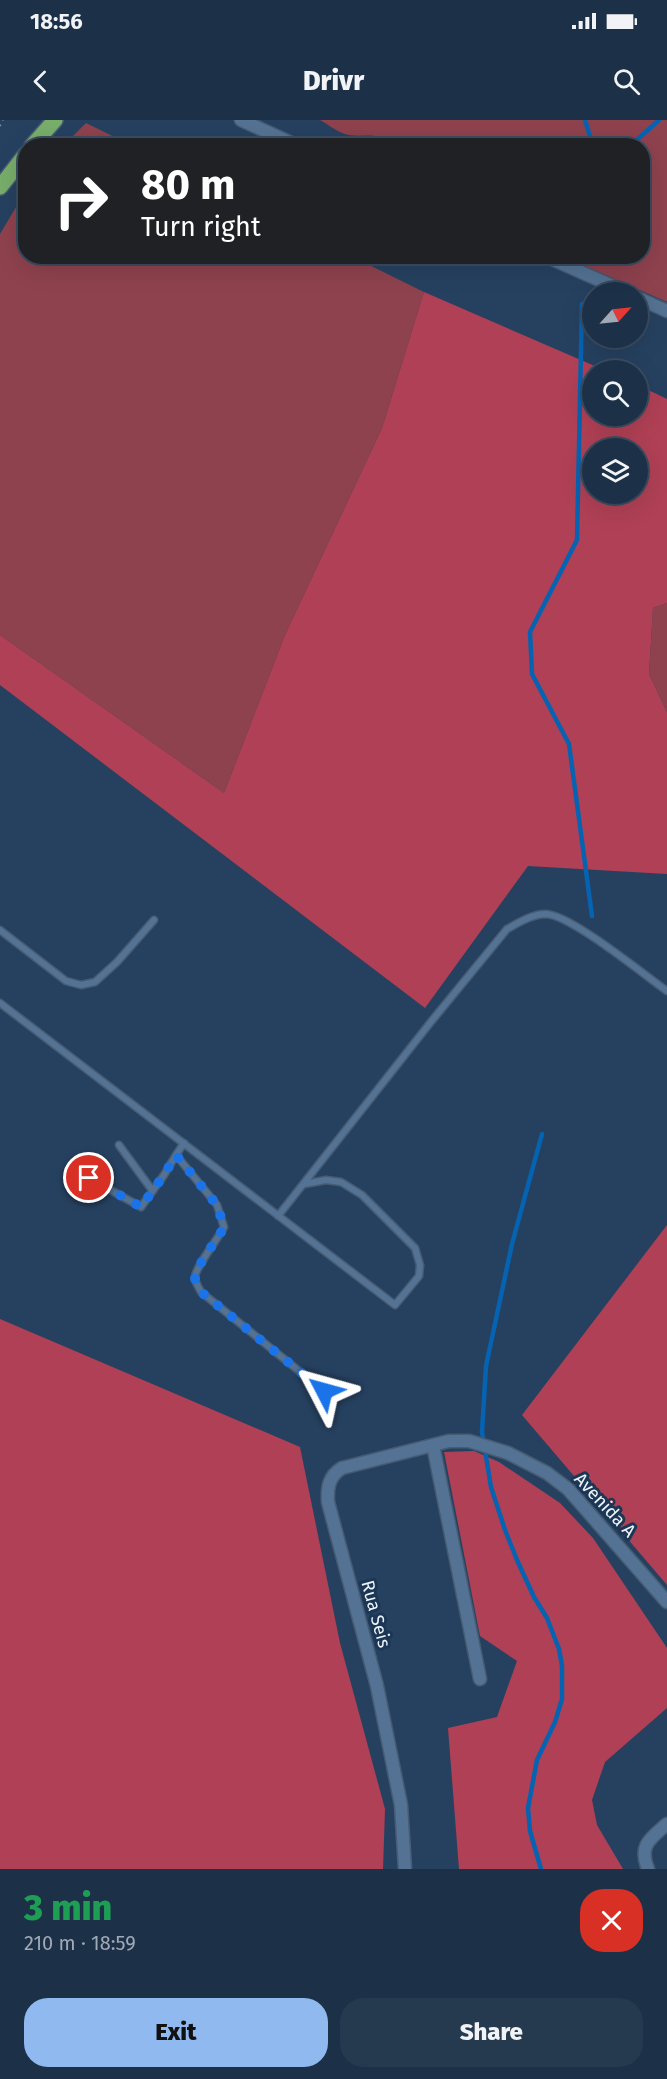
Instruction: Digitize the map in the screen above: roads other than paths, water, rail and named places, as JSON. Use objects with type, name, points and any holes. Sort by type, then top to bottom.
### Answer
[{"type":"main road","points":[[39,138],[55,120]]},
{"type":"main road","points":[[0,187],[18,164]]},
{"type":"street","points":[[241,120],[280,138]]},
{"type":"street","points":[[563,264],[604,282]]},
{"type":"street","points":[[648,302],[667,311]]},
{"type":"street","name":"Avenida A","points":[[433,1445],[449,1441],[469,1441],[508,1453],[548,1473],[568,1488],[584,1505],[667,1602]]},
{"type":"street","points":[[433,1445],[480,1679]]},
{"type":"street","name":"Rua Seis","points":[[405,1869],[399,1794],[377,1686],[328,1502],[327,1488],[331,1478],[342,1468],[433,1445]]},
{"type":"street","points":[[648,1869],[644,1855],[646,1844],[667,1824]]},
{"type":"lane","points":[[278,1216],[429,1023],[507,929],[524,920],[545,914],[561,918],[581,929],[667,991]]},
{"type":"lane","points":[[0,930],[66,981],[81,985],[95,982],[117,962],[154,920]]},
{"type":"lane","points":[[0,1003],[395,1305],[419,1276],[420,1264],[415,1248],[362,1195],[341,1182],[326,1180],[304,1184]]},
{"type":"lane","points":[[89,1178],[141,1207],[184,1143]]},
{"type":"lane","points":[[119,1144],[152,1190]]},
{"type":"lane","points":[[176,1155],[217,1205],[224,1227],[218,1240],[198,1268],[195,1278],[201,1292],[324,1391]]},
{"type":"waterway","points":[[585,120],[591,138]]},
{"type":"waterway","points":[[639,138],[659,120]]},
{"type":"waterway","points":[[582,304],[577,540],[530,632],[532,674],[569,744],[592,916]]},
{"type":"waterway","points":[[541,1869],[530,1831],[528,1808],[537,1760],[555,1722],[562,1699],[562,1666],[559,1649],[547,1618],[534,1597],[505,1530],[491,1487],[482,1432],[486,1366],[512,1244],[542,1134]]}]
